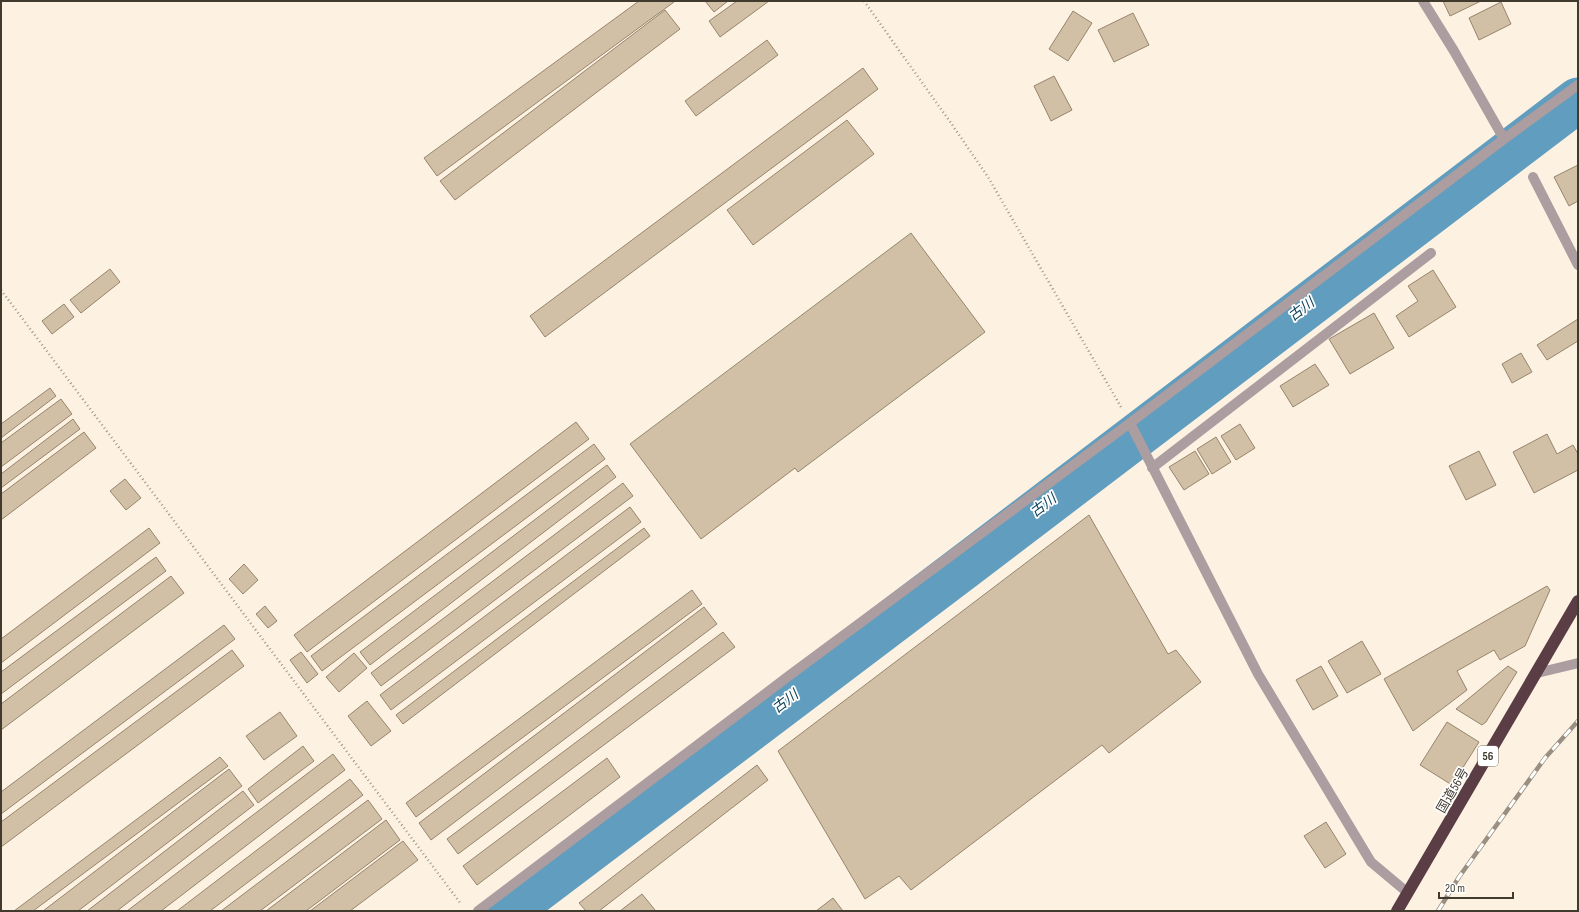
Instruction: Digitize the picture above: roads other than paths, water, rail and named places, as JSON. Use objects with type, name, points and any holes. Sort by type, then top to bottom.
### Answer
[{"type":"highway","name":"国道56号","points":[[1397,911],[1578,601]]},
{"type":"street","points":[[1423,1],[1454,51],[1504,139]]},
{"type":"street","points":[[478,911],[796,670],[1133,427],[1504,139],[1578,85]]},
{"type":"street","points":[[1533,178],[1578,265]]},
{"type":"street","points":[[1152,468],[1431,253]]},
{"type":"street","points":[[1133,427],[1152,468],[1258,674],[1366,855],[1371,862],[1408,893]]},
{"type":"street","points":[[1537,673],[1578,663]]},
{"type":"waterway","name":"古川","points":[[509,911],[1578,100]]},
{"type":"railway","points":[[1438,911],[1459,877],[1545,758],[1578,721]]}]
